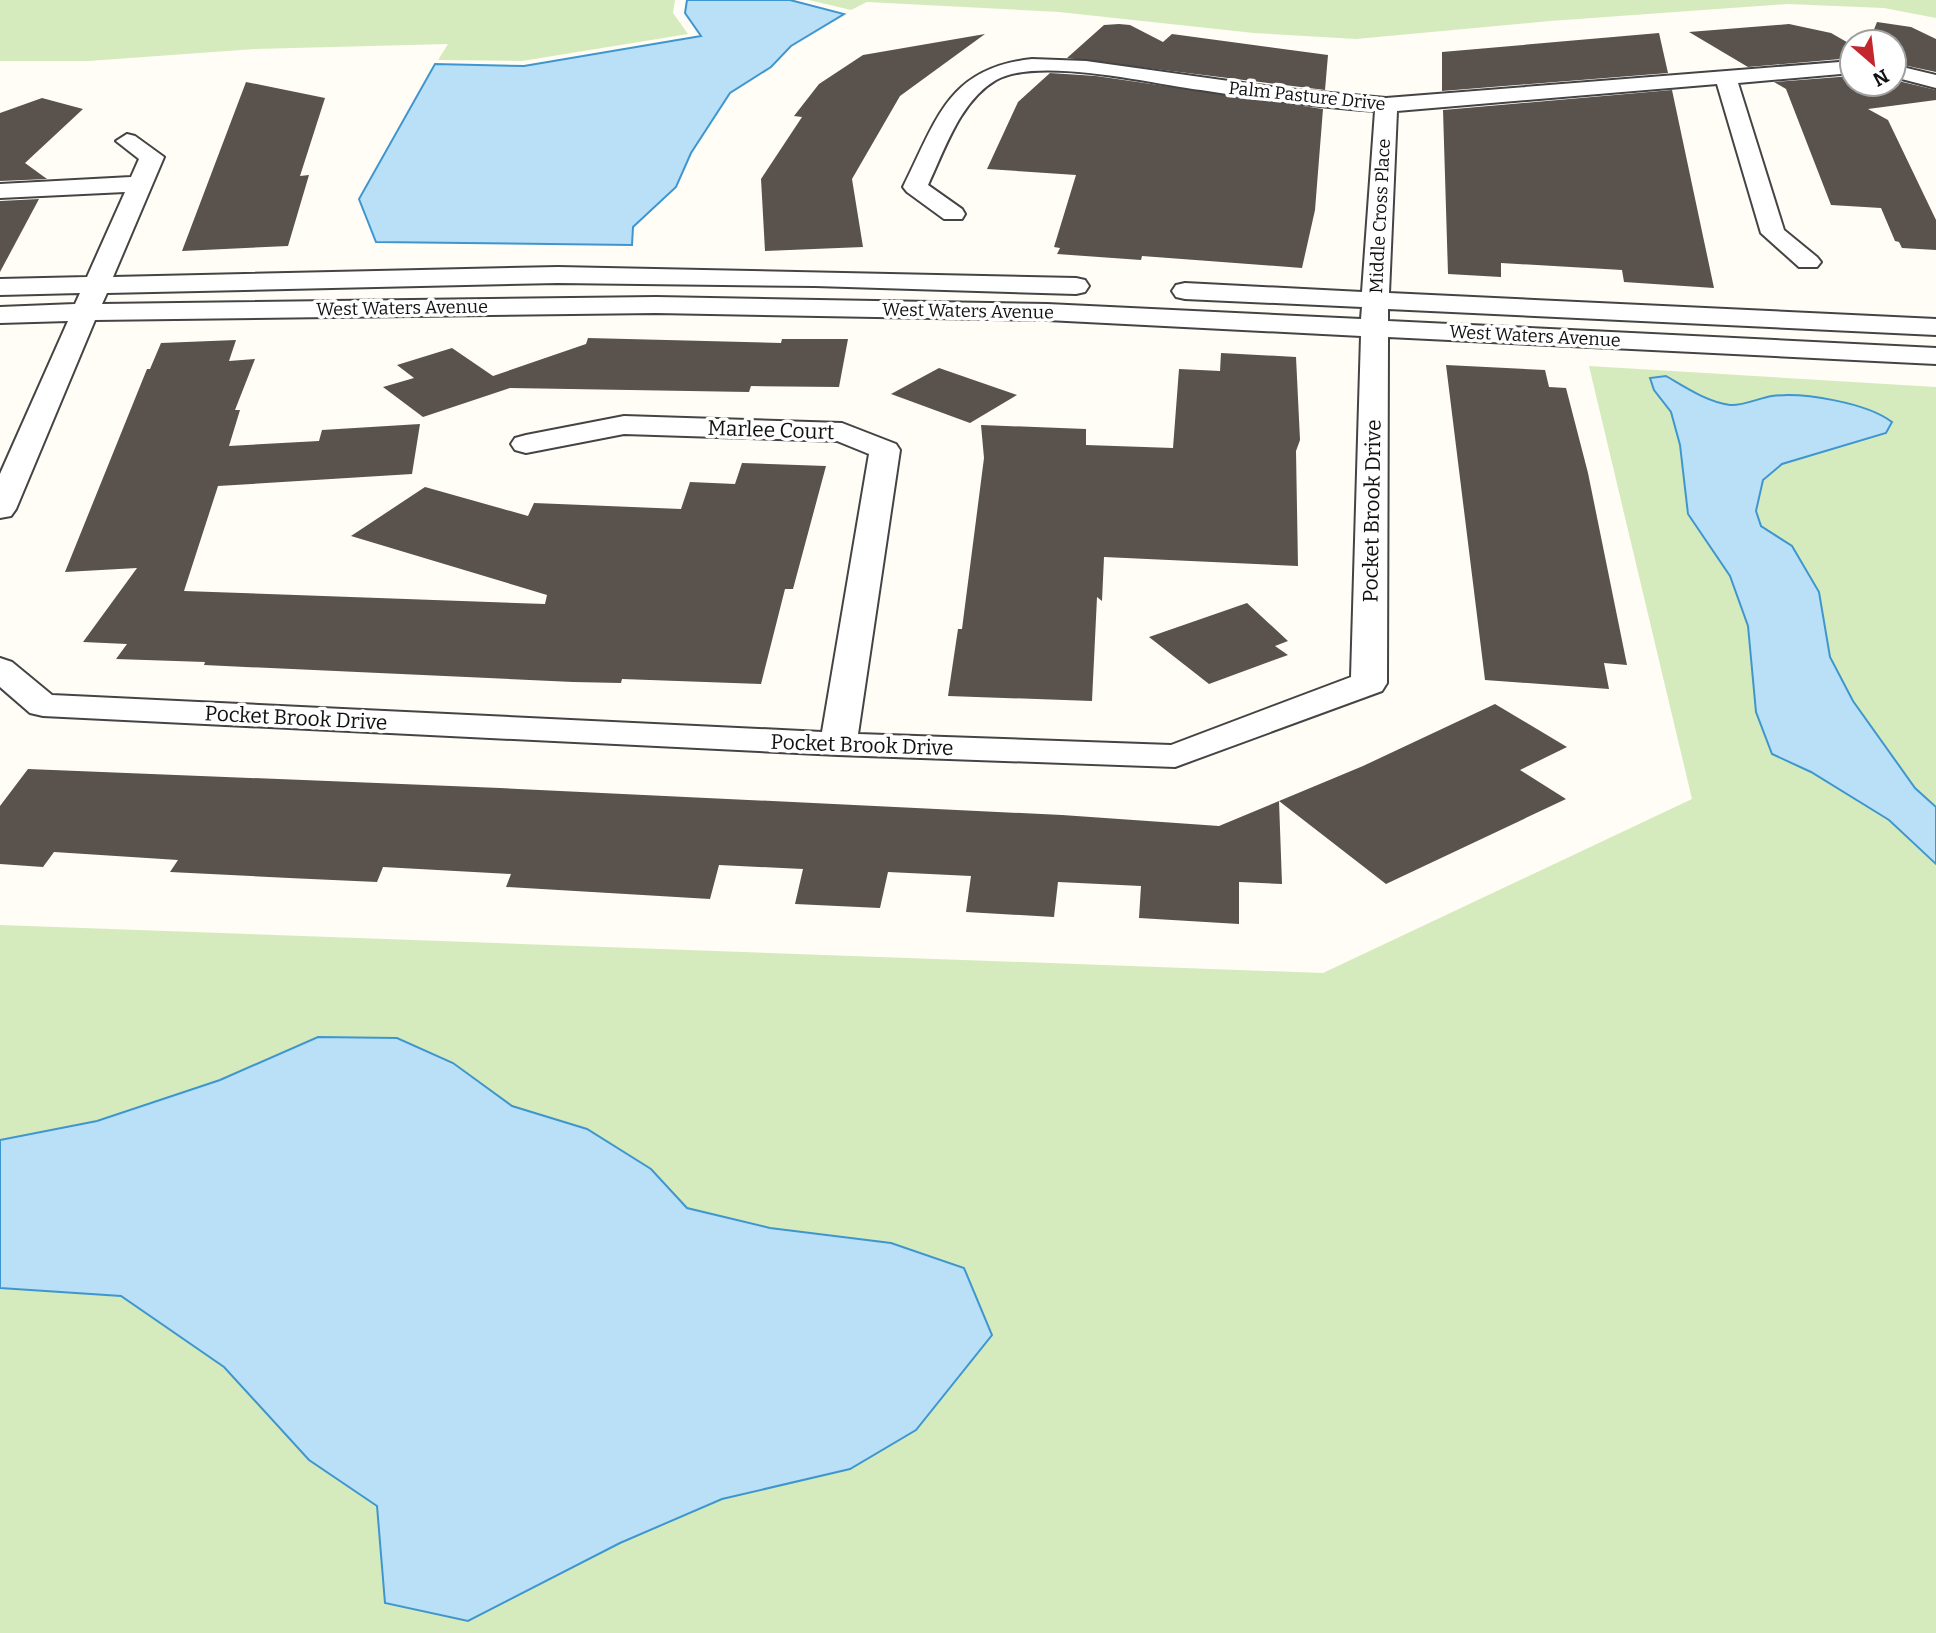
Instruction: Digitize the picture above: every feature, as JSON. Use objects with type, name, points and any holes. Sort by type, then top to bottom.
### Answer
[{"type":"street","name":"Palm Pasture Drive","points":[[953,214],[915,187],[956,106],[989,74],[1008,68],[1058,65],[1338,103],[1386,105],[1838,68]]},
{"type":"street","points":[[1908,75],[1936,82]]},
{"type":"street","points":[[1725,77],[1773,233],[1808,262]]},
{"type":"street","name":"Middle Cross Place","points":[[1375,313],[1386,105]]},
{"type":"street","points":[[0,509],[152,157],[127,141]]},
{"type":"street","points":[[0,191],[140,184]]},
{"type":"street","name":"West Waters Avenue","points":[[0,287],[571,275],[815,278],[1101,287]]},
{"type":"street","name":"West Waters Avenue","points":[[1155,289],[1375,313],[1936,356]]},
{"type":"street","name":"West Waters Avenue","points":[[0,315],[656,306],[1375,313],[1936,327]]},
{"type":"street","name":"Pocket Brook Drive","points":[[0,669],[43,705],[838,744],[1175,756],[1369,683],[1375,313]]},
{"type":"street","name":"Marlee Court","points":[[526,444],[624,425],[842,432],[885,450],[838,744]]},
{"type":"green space","points":[[0,0],[675,0],[673,13],[688,34],[522,61],[438,60],[448,44],[255,49],[88,61],[0,61]]},
{"type":"green space","points":[[809,0],[1936,0],[1936,18],[1884,8],[1788,4],[1550,21],[1356,39],[1254,33],[1059,12],[867,2],[851,10]]},
{"type":"green space","points":[[1589,366],[1936,387],[1936,1633],[0,1633],[0,925],[1323,973],[1692,799]]},
{"type":"water","points":[[687,0],[790,0],[844,14],[791,46],[771,67],[730,93],[691,153],[676,187],[633,227],[632,245],[376,242],[359,199],[435,64],[524,66],[701,36],[685,13]]},
{"type":"water","points":[[1666,376],[1696,394],[1730,405],[1772,396],[1817,397],[1867,409],[1892,422],[1886,433],[1782,464],[1763,480],[1756,511],[1761,526],[1792,546],[1819,592],[1830,657],[1853,701],[1915,788],[1936,807],[1936,864],[1889,820],[1811,772],[1772,754],[1756,712],[1748,626],[1730,576],[1688,514],[1680,445],[1671,412],[1654,390],[1650,378]]},
{"type":"water","points":[[318,1037],[397,1038],[453,1063],[512,1106],[587,1129],[651,1169],[687,1208],[770,1228],[891,1243],[964,1268],[992,1335],[916,1430],[850,1469],[722,1499],[620,1543],[468,1621],[385,1603],[377,1506],[309,1460],[224,1367],[121,1296],[0,1288],[0,1140],[97,1121],[220,1080]]},
{"type":"building","points":[[1877,22],[1911,27],[1936,39],[1936,72],[1908,66],[1908,28],[1875,28]]},
{"type":"building","points":[[1789,24],[1838,37],[1838,59],[1748,67],[1689,32]]},
{"type":"building","points":[[1104,25],[1130,25],[1163,42],[1172,34],[1328,55],[1325,90],[1067,58]]},
{"type":"building","points":[[1659,33],[1668,73],[1442,91],[1442,52]]},
{"type":"building","points":[[985,34],[900,96],[852,179],[863,247],[765,251],[761,179],[802,117],[794,116],[819,84],[863,55]]},
{"type":"building","points":[[1050,73],[1096,76],[1323,109],[1315,210],[1302,268],[1142,256],[1141,260],[1057,254],[1060,248],[1054,247],[1076,175],[987,169],[1018,102]]},
{"type":"building","points":[[1838,77],[1838,98],[1908,98],[1908,83],[1936,90],[1936,100],[1868,109],[1888,120],[1936,220],[1936,250],[1902,248],[1899,242],[1895,241],[1881,208],[1831,205],[1786,89],[1774,82]]},
{"type":"building","points":[[246,82],[325,98],[300,176],[309,175],[288,246],[182,251]]},
{"type":"building","points":[[1672,90],[1714,288],[1624,282],[1622,270],[1501,263],[1501,277],[1448,274],[1443,110]]},
{"type":"building","points":[[42,98],[83,109],[25,163],[47,179],[0,181],[0,113]]},
{"type":"building","points":[[39,199],[0,272],[0,201]]},
{"type":"building","points":[[588,338],[781,343],[782,339],[848,339],[839,387],[751,386],[749,392],[510,388],[423,417],[383,387],[414,378],[397,365],[452,348],[493,376],[586,344]]},
{"type":"building","points":[[236,340],[229,361],[255,359],[235,410],[240,410],[229,446],[319,441],[322,430],[420,424],[412,474],[218,486],[184,591],[545,604],[547,595],[351,536],[425,487],[528,516],[534,503],[681,509],[690,482],[735,484],[742,463],[826,466],[793,589],[785,589],[761,684],[622,679],[621,683],[573,682],[204,665],[205,662],[116,659],[127,644],[83,642],[137,568],[65,572],[147,369],[150,369],[161,343]]},
{"type":"building","points":[[1221,353],[1296,357],[1300,440],[1296,451],[1298,566],[1104,557],[1102,601],[1097,597],[1092,701],[948,696],[958,629],[962,629],[984,458],[981,425],[1086,429],[1086,445],[1173,448],[1179,369],[1220,371]]},
{"type":"building","points":[[1446,365],[1545,370],[1549,387],[1566,388],[1588,473],[1627,665],[1604,663],[1609,689],[1485,680]]},
{"type":"building","points":[[939,368],[1017,395],[970,423],[891,394]]},
{"type":"building","points":[[1247,603],[1288,641],[1275,646],[1288,655],[1209,684],[1149,637]]},
{"type":"building","points":[[1495,704],[1567,747],[1520,770],[1566,799],[1386,884],[1279,801],[1363,766]]},
{"type":"building","points":[[28,769],[500,788],[1062,815],[1219,826],[1279,801],[1282,884],[1239,882],[1239,924],[1139,918],[1141,886],[1058,882],[1054,917],[966,912],[971,876],[888,872],[880,908],[795,904],[803,869],[719,865],[710,899],[506,887],[511,874],[383,867],[377,882],[170,872],[178,860],[54,852],[43,867],[0,864],[0,806]]}]
